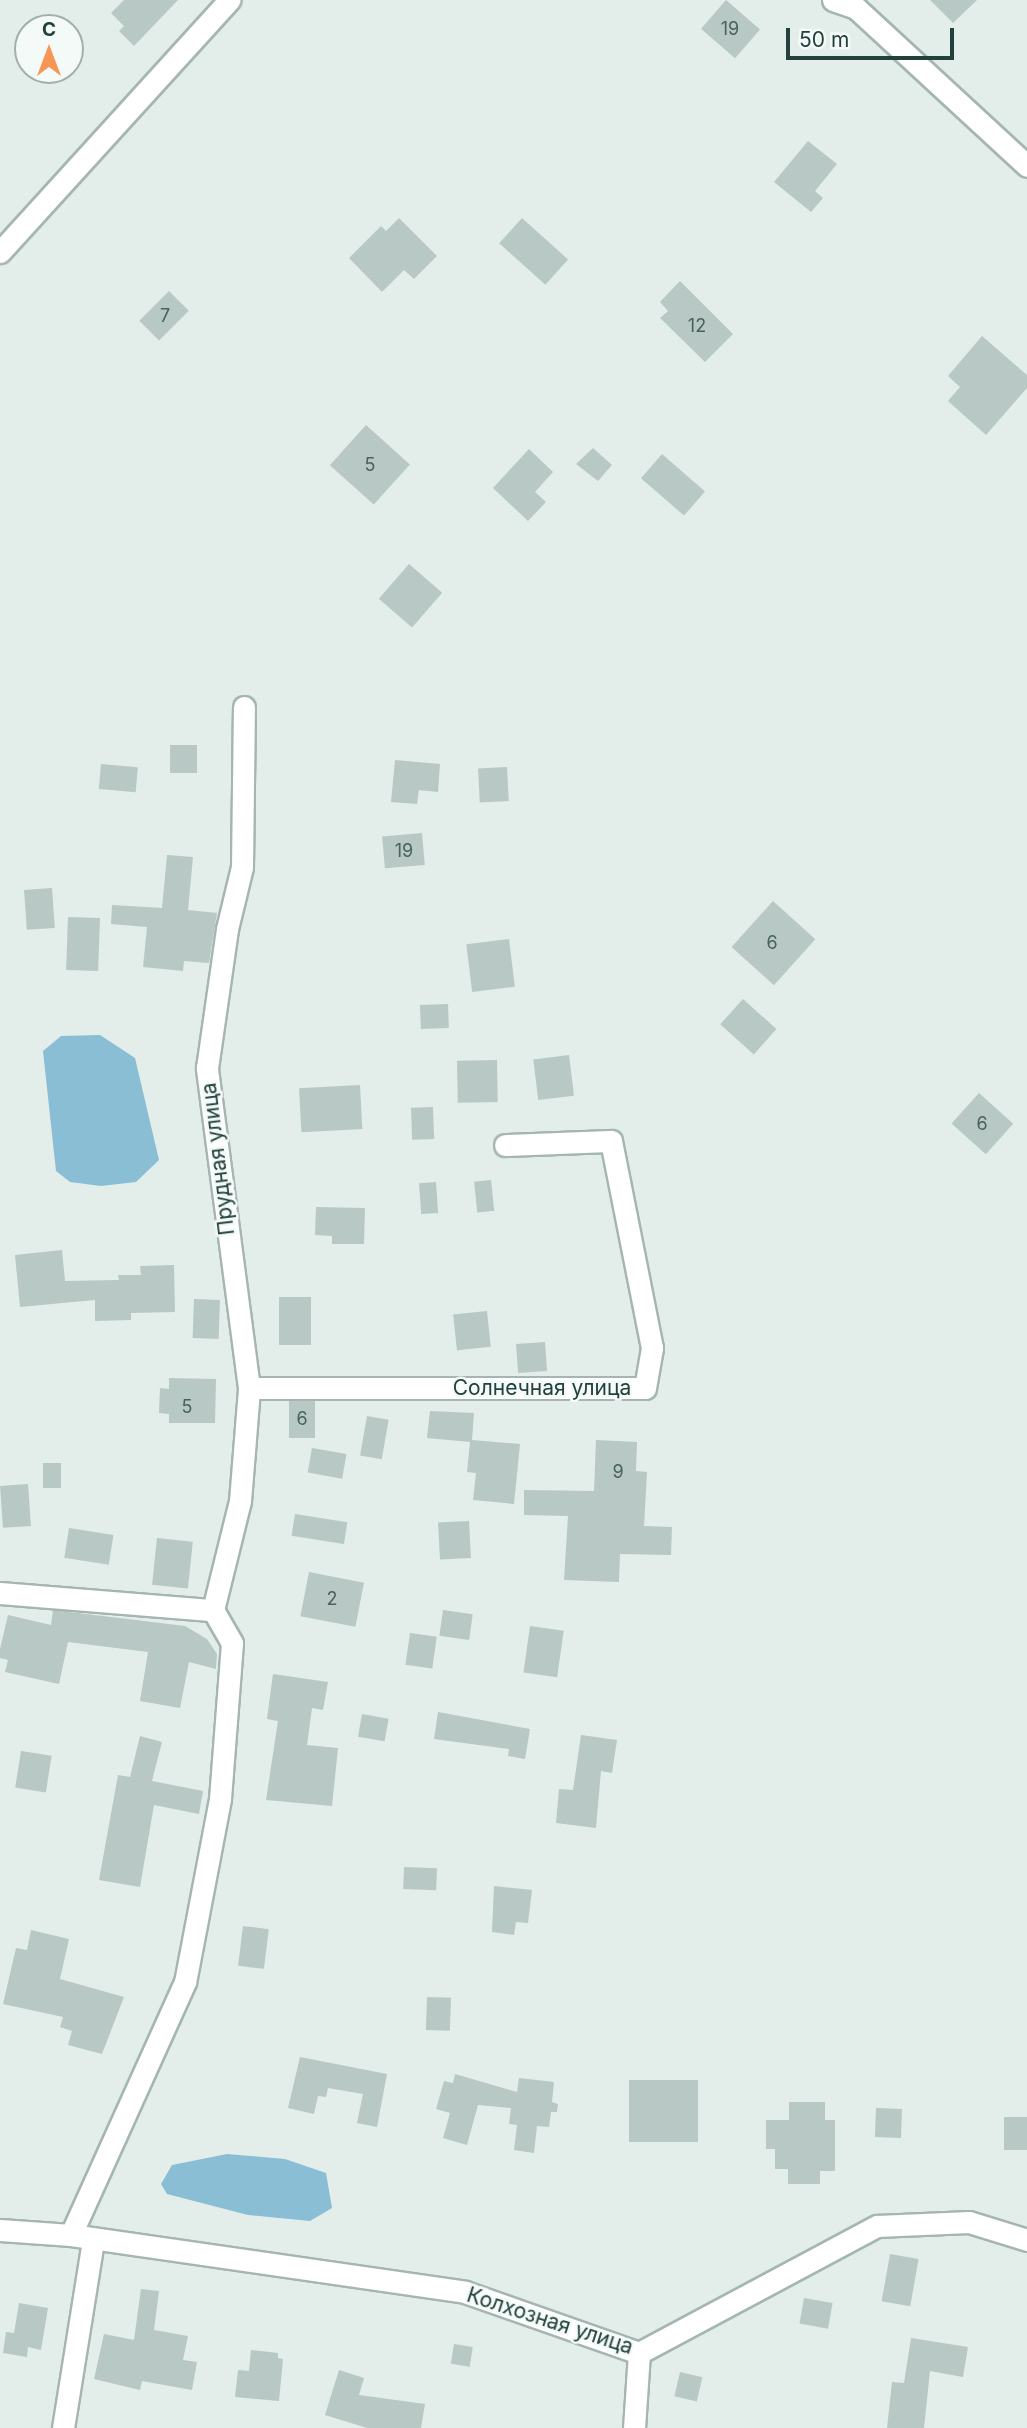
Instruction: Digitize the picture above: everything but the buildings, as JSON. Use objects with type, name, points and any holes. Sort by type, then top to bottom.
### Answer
[{"type":"street","points":[[0,252],[229,0]]},
{"type":"street","points":[[833,0],[856,8],[1027,166]]},
{"type":"street","name":"Прудная улица","points":[[213,1610],[240,1501],[249,1388],[207,1069],[225,942],[242,867],[244,707]]},
{"type":"street","name":"Солнечная улица","points":[[249,1388],[645,1388],[652,1348],[611,1141],[505,1145]]},
{"type":"street","points":[[0,1593],[213,1610],[232,1643],[220,1799],[185,1982],[71,2235]]},
{"type":"street","name":"Колхозная улица","points":[[0,2230],[71,2235],[465,2292],[639,2353],[877,2226],[969,2222],[1027,2241]]},
{"type":"street","points":[[63,2428],[93,2239]]},
{"type":"street","points":[[634,2428],[639,2353]]},
{"type":"water","points":[[100,1035],[135,1058],[159,1160],[136,1182],[101,1186],[70,1182],[56,1171],[43,1051],[61,1036]]},
{"type":"water","points":[[227,2154],[285,2159],[326,2173],[332,2208],[310,2221],[248,2215],[167,2194],[161,2184],[172,2165]]}]
